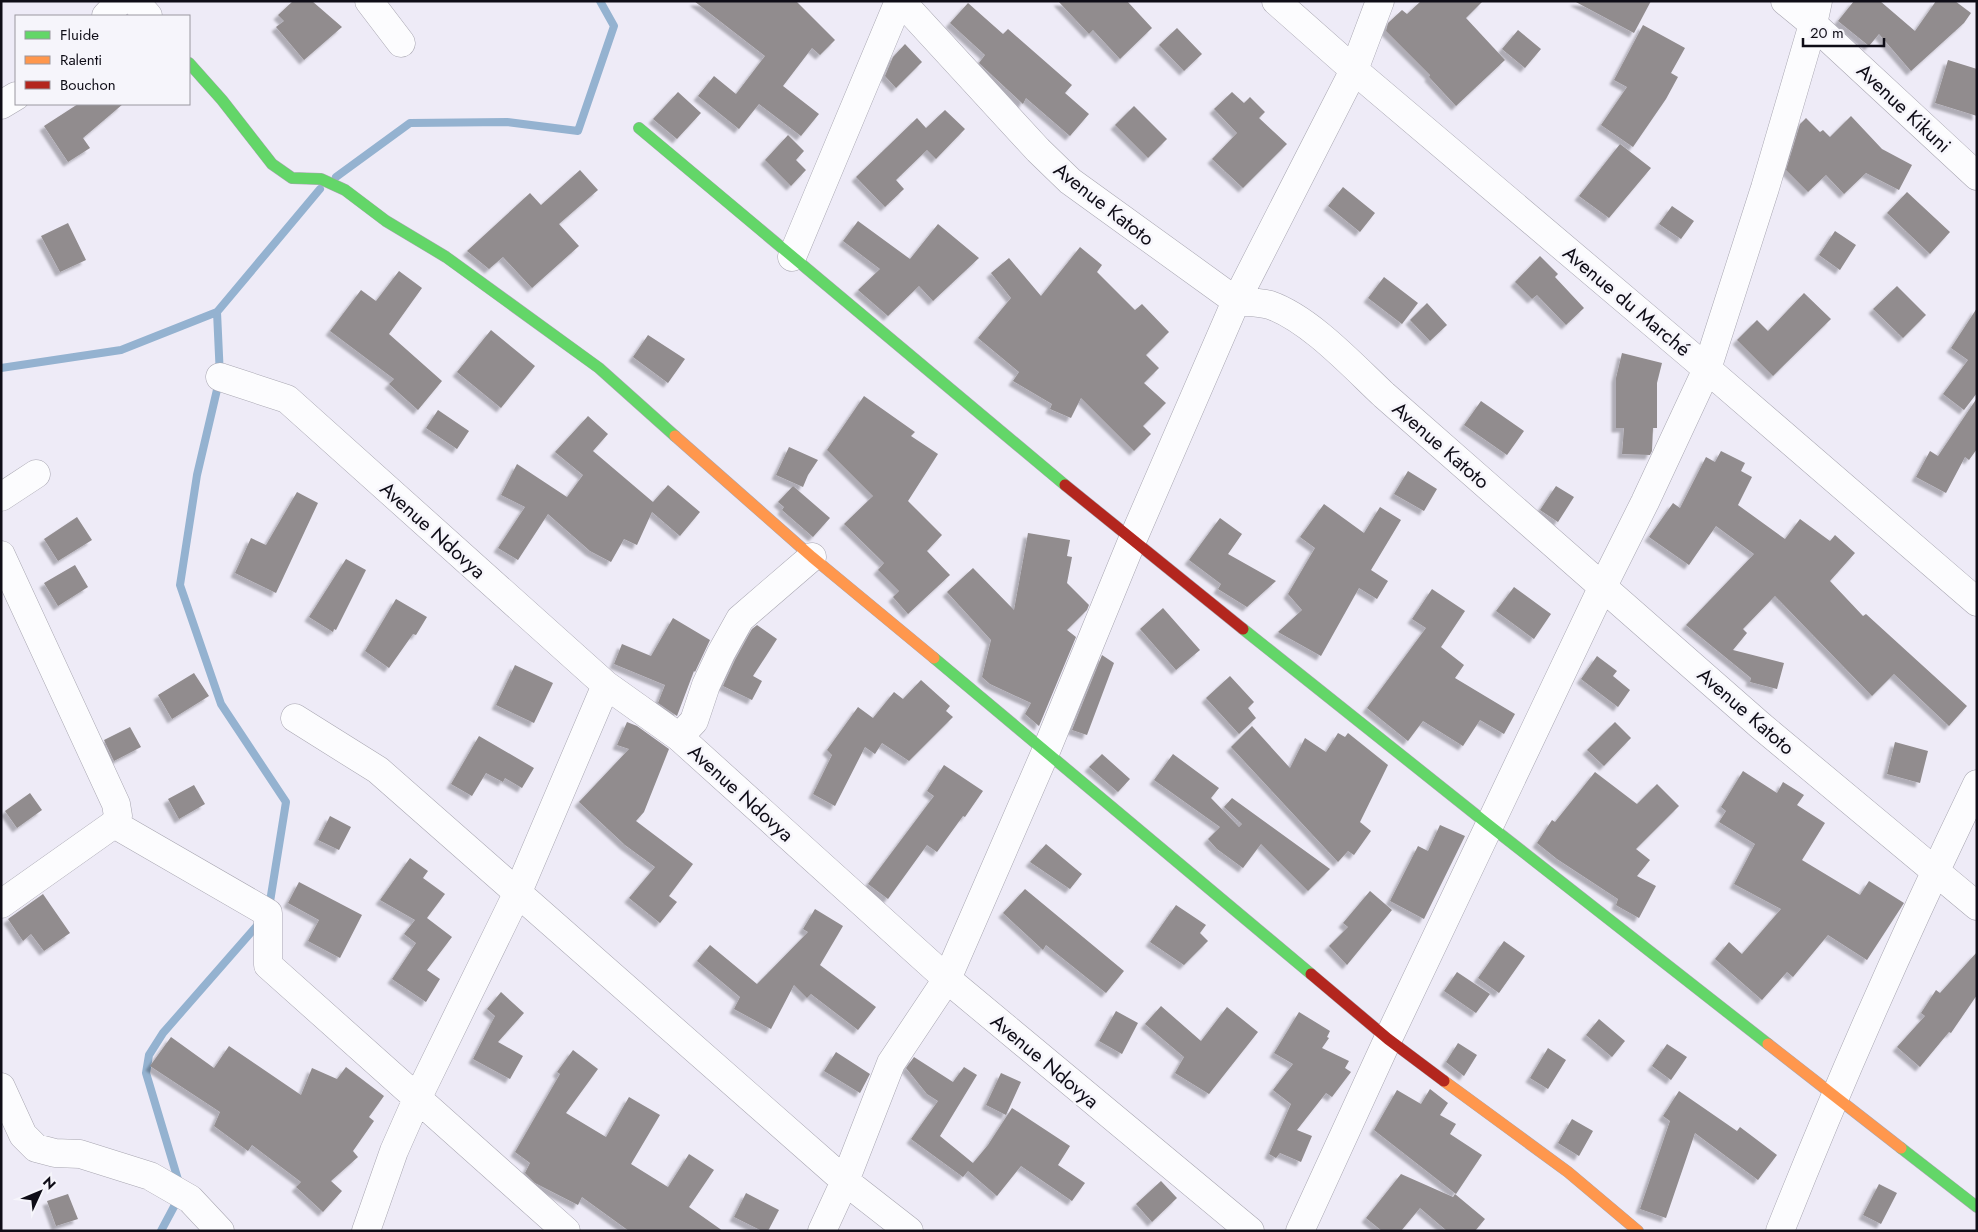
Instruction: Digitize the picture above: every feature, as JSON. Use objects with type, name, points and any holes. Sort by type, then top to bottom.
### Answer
[{"type":"street","points":[[107,15],[120,1]]},
{"type":"street","points":[[135,1],[147,15]]},
{"type":"street","points":[[369,1],[401,43]]},
{"type":"street","points":[[792,257],[900,1]]},
{"type":"street","name":"Avenue Katoto","points":[[900,1],[1038,150],[1070,181],[1236,301],[1268,304],[1275,307],[1288,313],[1324,340],[1384,395],[1761,726],[1977,906]]},
{"type":"street","name":"Avenue du Marché","points":[[1276,1],[1354,70],[1707,369],[1977,602]]},
{"type":"street","points":[[822,1231],[891,1063],[947,980],[1046,751],[1132,541],[1236,301],[1354,70],[1380,1]]},
{"type":"street","name":"Avenue Kikuni","points":[[1785,1],[1816,12],[1977,176]]},
{"type":"street","points":[[1300,1231],[1388,1039],[1707,369],[1765,188],[1816,12]]},
{"type":"street","points":[[190,64],[222,100],[272,164],[292,178],[320,179],[346,190],[386,221],[446,257],[591,362],[812,557],[1388,1039],[1568,1172],[1638,1231]]},
{"type":"street","points":[[1,105],[15,97]]},
{"type":"street","points":[[639,128],[1132,541],[1490,826],[1977,1207]]},
{"type":"street","name":"Avenue Ndovya","points":[[220,377],[287,399],[606,685],[679,737],[947,980],[1250,1231]]},
{"type":"street","points":[[1,497],[36,474]]},
{"type":"street","points":[[1,555],[116,804],[118,816],[114,824],[1,904]]},
{"type":"street","points":[[679,737],[694,721],[706,685],[740,619],[812,557]]},
{"type":"street","points":[[366,1231],[394,1151],[417,1099],[517,894],[606,685]]},
{"type":"street","points":[[295,718],[378,770],[844,1181],[909,1231]]},
{"type":"street","points":[[1780,1231],[1834,1096],[1935,871],[1977,784]]},
{"type":"street","points":[[114,824],[268,913],[268,965],[566,1231]]},
{"type":"street","points":[[1,1087],[23,1135],[36,1148],[55,1153],[80,1154],[150,1176],[190,1199],[220,1231]]},
{"type":"building","points":[[293,1],[312,1],[342,27],[304,60],[276,27],[284,21],[278,15]]},
{"type":"building","points":[[694,1],[796,1],[835,40],[820,55],[812,48],[783,86],[819,114],[801,136],[759,104],[739,129],[698,96],[714,76],[736,94],[765,56]]},
{"type":"building","points":[[1058,1],[1127,1],[1152,28],[1120,59],[1093,30],[1089,34]]},
{"type":"building","points":[[1421,1],[1483,1],[1466,18],[1505,60],[1456,106],[1429,77],[1430,75],[1386,31],[1388,23],[1402,10],[1407,14]]},
{"type":"building","points":[[1574,1],[1651,1],[1634,33]]},
{"type":"building","points":[[1854,1],[1880,1],[1915,31],[1936,1],[1955,1],[1971,13],[1964,23],[1911,71],[1879,34],[1869,46],[1838,21]]},
{"type":"building","points":[[968,3],[1003,34],[1008,29],[1072,85],[1065,93],[1089,114],[1070,136],[1026,98],[1023,104],[979,63],[985,55],[950,23]]},
{"type":"building","points":[[1643,25],[1685,48],[1671,73],[1678,77],[1666,99],[1633,147],[1601,125],[1627,87],[1614,80]]},
{"type":"building","points":[[1177,28],[1202,54],[1184,71],[1159,45]]},
{"type":"building","points":[[1518,30],[1541,49],[1525,68],[1502,49]]},
{"type":"building","points":[[905,44],[922,62],[896,88],[885,76],[893,57]]},
{"type":"building","points":[[1948,60],[1977,69],[1977,116],[1935,103]]},
{"type":"building","points":[[678,92],[701,113],[677,139],[653,119]]},
{"type":"building","points":[[1232,92],[1244,103],[1250,97],[1265,112],[1259,118],[1287,144],[1243,188],[1212,159],[1237,133],[1214,109]]},
{"type":"building","points":[[76,105],[122,105],[83,138],[90,148],[68,162],[44,126]]},
{"type":"building","points":[[1134,106],[1167,139],[1148,158],[1115,125]]},
{"type":"building","points":[[945,110],[965,129],[936,159],[927,150],[896,180],[904,189],[885,207],[856,177],[917,118],[926,128]]},
{"type":"building","points":[[1851,116],[1882,149],[1912,165],[1899,190],[1866,173],[1844,194],[1826,175],[1808,192],[1786,170],[1800,124],[1806,118],[1820,132],[1823,130],[1830,137]]},
{"type":"building","points":[[788,135],[804,151],[796,160],[806,170],[791,186],[765,160]]},
{"type":"building","points":[[1620,144],[1651,168],[1609,218],[1579,196]]},
{"type":"building","points":[[580,170],[598,190],[559,224],[579,246],[532,288],[503,257],[489,269],[467,251],[530,193],[541,205]]},
{"type":"building","points":[[1343,187],[1375,213],[1360,232],[1328,206]]},
{"type":"building","points":[[1907,192],[1950,232],[1930,254],[1887,213]]},
{"type":"building","points":[[1672,206],[1694,221],[1681,239],[1659,224]]},
{"type":"building","points":[[858,221],[910,259],[938,224],[979,258],[933,301],[919,286],[888,316],[858,290],[880,269],[843,241]]},
{"type":"building","points":[[68,223],[86,260],[60,272],[41,236]]},
{"type":"building","points":[[1835,231],[1856,245],[1840,270],[1819,255]]},
{"type":"building","points":[[1080,247],[1102,265],[1097,272],[1135,310],[1142,304],[1169,332],[1146,355],[1159,368],[1144,383],[1166,403],[1143,426],[1151,434],[1134,451],[1081,398],[1071,418],[1050,409],[1052,404],[1013,381],[1019,372],[978,338],[1011,298],[991,273],[1009,258],[1041,296]]},
{"type":"building","points":[[1540,256],[1558,274],[1555,277],[1584,308],[1566,325],[1537,295],[1532,299],[1515,282]]},
{"type":"building","points":[[399,271],[422,288],[389,334],[442,381],[418,410],[389,384],[394,379],[330,331],[361,290],[376,301]]},
{"type":"building","points":[[1384,277],[1418,303],[1402,324],[1368,298]]},
{"type":"building","points":[[1897,286],[1926,315],[1903,338],[1873,309]]},
{"type":"building","points":[[1804,293],[1831,319],[1773,376],[1737,340],[1757,320],[1768,331]]},
{"type":"building","points":[[1427,303],[1447,325],[1430,341],[1410,320]]},
{"type":"building","points":[[1977,308],[1977,393],[1964,410],[1943,394],[1968,360],[1951,348]]},
{"type":"building","points":[[491,330],[535,366],[501,408],[457,372]]},
{"type":"building","points":[[648,335],[685,359],[668,383],[633,357]]},
{"type":"building","points":[[1622,353],[1662,363],[1657,383],[1657,428],[1653,428],[1652,451],[1650,455],[1622,454],[1624,428],[1616,428],[1616,378]]},
{"type":"building","points":[[864,396],[915,432],[911,436],[938,454],[908,501],[942,535],[927,551],[950,575],[908,614],[893,597],[899,591],[878,570],[884,563],[844,524],[873,496],[827,450]]},
{"type":"building","points":[[1977,398],[1977,449],[1969,460],[1965,457],[1946,493],[1916,477],[1930,451],[1938,456]]},
{"type":"building","points":[[1481,401],[1524,431],[1507,455],[1464,425]]},
{"type":"building","points":[[438,410],[469,431],[457,449],[426,428]]},
{"type":"building","points":[[588,416],[608,434],[593,451],[653,502],[668,485],[700,512],[680,536],[652,512],[637,545],[624,539],[611,562],[590,551],[548,514],[518,560],[498,548],[525,507],[501,495],[517,464],[567,497],[583,475],[555,452]]},
{"type":"building","points":[[789,447],[818,460],[803,487],[776,475]]},
{"type":"building","points":[[1721,451],[1745,463],[1741,471],[1752,477],[1738,505],[1785,539],[1800,519],[1830,541],[1835,535],[1855,553],[1830,581],[1863,616],[1866,614],[1967,706],[1949,726],[1894,674],[1872,696],[1775,596],[1743,629],[1747,633],[1733,650],[1784,663],[1777,689],[1750,682],[1751,678],[1686,625],[1754,554],[1716,526],[1689,565],[1649,537],[1673,503],[1680,508],[1706,457],[1715,462]]},
{"type":"building","points":[[1408,471],[1437,489],[1424,511],[1394,494]]},
{"type":"building","points":[[793,486],[830,518],[813,537],[782,510],[784,507],[778,502]]},
{"type":"building","points":[[1556,486],[1574,497],[1558,522],[1540,510]]},
{"type":"building","points":[[297,492],[318,503],[276,593],[235,573],[251,538],[266,545]]},
{"type":"building","points":[[1324,504],[1364,533],[1380,507],[1401,520],[1371,570],[1388,581],[1377,599],[1359,588],[1321,656],[1278,632],[1302,610],[1288,594],[1315,548],[1300,537]]},
{"type":"building","points":[[77,517],[92,540],[58,561],[44,539]]},
{"type":"building","points":[[1220,518],[1242,534],[1228,554],[1276,581],[1247,607],[1218,589],[1221,584],[1189,560]]},
{"type":"building","points":[[1028,533],[1070,540],[1067,556],[1072,557],[1067,583],[1089,605],[1087,610],[1067,630],[1076,637],[1039,726],[1025,714],[1031,703],[990,684],[982,677],[991,640],[947,592],[973,568],[1014,610]]},
{"type":"building","points":[[346,559],[366,570],[336,630],[334,629],[333,632],[309,617]]},
{"type":"building","points":[[75,565],[88,587],[58,606],[44,583]]},
{"type":"building","points":[[1514,587],[1551,614],[1534,639],[1496,611]]},
{"type":"building","points":[[1432,589],[1465,611],[1441,647],[1464,665],[1455,678],[1515,714],[1504,734],[1480,720],[1463,746],[1423,721],[1408,741],[1367,708],[1426,628],[1412,619]]},
{"type":"building","points":[[396,599],[427,617],[416,635],[413,634],[389,668],[365,651]]},
{"type":"building","points":[[1163,608],[1200,650],[1176,670],[1140,629]]},
{"type":"building","points":[[673,618],[710,640],[694,671],[677,716],[658,703],[665,685],[614,664],[622,644],[651,656]]},
{"type":"building","points":[[757,625],[777,639],[753,676],[762,681],[752,700],[723,686],[752,629]]},
{"type":"building","points":[[1102,655],[1114,663],[1087,735],[1072,730]]},
{"type":"building","points":[[1597,656],[1617,671],[1613,676],[1630,690],[1618,707],[1581,679]]},
{"type":"building","points":[[515,665],[553,683],[534,723],[496,705]]},
{"type":"building","points":[[194,673],[209,696],[172,719],[158,695]]},
{"type":"building","points":[[1230,676],[1254,702],[1248,708],[1256,718],[1239,734],[1206,698]]},
{"type":"building","points":[[921,680],[950,706],[946,711],[953,717],[909,761],[882,743],[875,754],[865,747],[835,806],[813,794],[832,755],[827,750],[858,707],[873,718],[894,692],[903,699]]},
{"type":"building","points":[[627,722],[637,726],[669,749],[644,812],[636,821],[693,864],[669,896],[677,902],[660,923],[629,898],[655,867],[625,845],[579,802],[629,749],[617,745]]},
{"type":"building","points":[[1615,722],[1631,738],[1604,766],[1587,750]]},
{"type":"building","points":[[1252,726],[1290,768],[1305,738],[1326,752],[1338,733],[1345,737],[1348,733],[1388,765],[1360,822],[1371,831],[1354,855],[1348,851],[1338,862],[1231,747]]},
{"type":"building","points":[[130,727],[141,747],[114,761],[104,740]]},
{"type":"building","points":[[479,736],[534,768],[522,788],[505,778],[503,782],[486,773],[472,796],[451,784]]},
{"type":"building","points":[[1895,742],[1928,751],[1920,783],[1887,774]]},
{"type":"building","points":[[1102,754],[1130,779],[1118,792],[1089,767]]},
{"type":"building","points":[[1173,754],[1219,788],[1211,798],[1239,827],[1242,824],[1224,807],[1232,798],[1330,869],[1308,891],[1261,844],[1243,868],[1217,849],[1208,839],[1220,827],[1154,780]]},
{"type":"building","points":[[944,765],[983,791],[937,852],[927,845],[888,899],[868,884],[934,796],[927,791]]},
{"type":"building","points":[[1743,771],[1777,793],[1783,782],[1804,795],[1797,805],[1825,823],[1802,860],[1860,895],[1869,881],[1904,903],[1867,960],[1828,935],[1793,977],[1787,972],[1762,1000],[1715,959],[1729,942],[1742,954],[1781,909],[1734,884],[1755,844],[1719,822],[1726,811],[1721,807]]},
{"type":"building","points":[[1595,772],[1637,804],[1657,784],[1679,806],[1636,849],[1650,860],[1637,876],[1656,886],[1639,918],[1616,905],[1618,899],[1557,859],[1537,843],[1552,820],[1555,822]]},
{"type":"building","points":[[194,785],[205,804],[179,819],[168,799]]},
{"type":"building","points":[[30,793],[42,810],[17,828],[5,811]]},
{"type":"building","points":[[330,816],[351,827],[339,850],[318,840]]},
{"type":"building","points":[[1440,825],[1465,836],[1424,919],[1390,901],[1418,846],[1428,851]]},
{"type":"building","points":[[1046,844],[1082,874],[1070,889],[1030,862]]},
{"type":"building","points":[[410,858],[428,871],[423,878],[445,894],[427,918],[452,937],[427,970],[440,979],[426,1002],[392,979],[416,943],[404,934],[415,920],[380,900]]},
{"type":"building","points":[[299,882],[362,915],[340,958],[308,941],[319,920],[288,903]]},
{"type":"building","points":[[1025,889],[1124,971],[1106,993],[1046,945],[1043,950],[1003,913]]},
{"type":"building","points":[[1370,891],[1392,910],[1347,965],[1329,946],[1348,927],[1343,923]]},
{"type":"building","points":[[43,894],[70,933],[44,951],[31,934],[23,941],[8,919]]},
{"type":"building","points":[[1176,905],[1206,925],[1200,933],[1208,941],[1184,965],[1150,942]]},
{"type":"building","points":[[815,909],[843,926],[820,965],[876,1007],[858,1030],[811,994],[807,998],[794,985],[771,1029],[734,1009],[740,997],[697,961],[710,945],[757,984],[808,932],[803,929]]},
{"type":"building","points":[[1504,941],[1525,956],[1499,993],[1478,978]]},
{"type":"building","points":[[1977,952],[1977,995],[1951,1033],[1949,1032],[1920,1067],[1897,1047],[1925,1016],[1921,1013],[1936,990],[1940,993]]},
{"type":"building","points":[[1457,972],[1490,994],[1476,1013],[1444,991]]},
{"type":"building","points":[[501,992],[524,1013],[498,1042],[523,1056],[510,1079],[473,1059],[495,1016],[487,1009]]},
{"type":"building","points":[[1161,1006],[1201,1041],[1227,1007],[1258,1032],[1209,1094],[1175,1073],[1184,1057],[1145,1024]]},
{"type":"building","points":[[1116,1011],[1138,1023],[1122,1054],[1099,1041]]},
{"type":"building","points":[[1299,1012],[1330,1031],[1327,1037],[1329,1038],[1322,1048],[1349,1061],[1345,1068],[1351,1072],[1332,1097],[1326,1093],[1297,1130],[1312,1136],[1301,1162],[1280,1153],[1276,1158],[1269,1154],[1291,1104],[1273,1090],[1293,1064],[1274,1053]]},
{"type":"building","points":[[1599,1019],[1625,1041],[1612,1057],[1586,1035]]},
{"type":"building","points":[[171,1037],[214,1068],[229,1046],[301,1095],[312,1068],[337,1079],[346,1067],[384,1096],[369,1117],[374,1121],[353,1151],[358,1157],[331,1181],[342,1191],[323,1212],[296,1187],[301,1182],[252,1145],[248,1151],[214,1126],[220,1112],[150,1066]]},
{"type":"building","points":[[1458,1043],[1477,1055],[1464,1076],[1446,1062]]},
{"type":"building","points":[[1667,1044],[1687,1057],[1671,1080],[1652,1066]]},
{"type":"building","points":[[1548,1048],[1566,1060],[1548,1089],[1530,1078]]},
{"type":"building","points":[[573,1050],[598,1069],[566,1113],[606,1137],[629,1097],[660,1115],[631,1164],[668,1187],[689,1154],[714,1170],[689,1207],[723,1231],[629,1231],[582,1197],[578,1205],[535,1183],[525,1173],[530,1163],[515,1152],[560,1074],[557,1072]]},
{"type":"building","points":[[836,1052],[870,1074],[860,1093],[824,1071]]},
{"type":"building","points":[[914,1057],[953,1082],[964,1067],[977,1075],[940,1136],[973,1163],[988,1145],[1012,1108],[1070,1146],[1058,1165],[1085,1183],[1072,1201],[1021,1166],[997,1196],[968,1171],[963,1177],[911,1139],[938,1101],[927,1094],[906,1068]]},
{"type":"building","points":[[1001,1073],[1021,1082],[1006,1115],[986,1105]]},
{"type":"building","points":[[1430,1089],[1448,1103],[1440,1115],[1456,1124],[1450,1134],[1482,1155],[1456,1194],[1374,1130],[1397,1090],[1421,1104]]},
{"type":"building","points":[[1679,1091],[1737,1131],[1740,1127],[1777,1155],[1758,1180],[1695,1133],[1666,1218],[1640,1209],[1670,1121],[1663,1116]]},
{"type":"building","points":[[1572,1119],[1593,1131],[1579,1156],[1558,1143]]},
{"type":"building","points":[[1401,1174],[1453,1197],[1455,1194],[1485,1219],[1475,1231],[1447,1231],[1420,1208],[1401,1231],[1382,1231],[1366,1218]]},
{"type":"building","points":[[1161,1181],[1177,1198],[1152,1222],[1136,1204]]},
{"type":"building","points":[[1879,1184],[1897,1193],[1881,1224],[1863,1215]]},
{"type":"building","points":[[746,1193],[779,1210],[768,1231],[762,1231],[734,1217]]},
{"type":"building","points":[[68,1194],[78,1219],[56,1226],[47,1201]]},
{"type":"waterway","points":[[336,177],[410,123],[507,122],[578,131],[614,26],[600,1]]},
{"type":"waterway","points":[[1,368],[121,350],[217,312],[320,189]]},
{"type":"waterway","points":[[217,312],[220,377],[197,475],[180,585],[221,704],[286,802],[269,908]]},
{"type":"waterway","points":[[179,1183],[146,1073],[149,1055],[163,1033],[261,921]]},
{"type":"waterway","points":[[161,1231],[177,1201]]},
{"type":"traffic: fast","points":[[190,64],[222,100],[272,164],[292,178],[321,179],[345,190],[386,221],[446,257],[599,368],[675,436]]},
{"type":"traffic: fast","points":[[639,128],[1065,485]]},
{"type":"traffic: fast","points":[[1243,629],[1768,1044]]},
{"type":"traffic: fast","points":[[934,658],[1311,974]]},
{"type":"traffic: fast","points":[[1901,1148],[1977,1207]]},
{"type":"traffic: slow","points":[[675,436],[812,557],[934,658]]},
{"type":"traffic: slow","points":[[1768,1044],[1901,1148]]},
{"type":"traffic: slow","points":[[1444,1081],[1568,1172],[1638,1231]]},
{"type":"traffic: jam","points":[[1065,485],[1243,629]]},
{"type":"traffic: jam","points":[[1311,974],[1388,1039],[1444,1081]]}]
